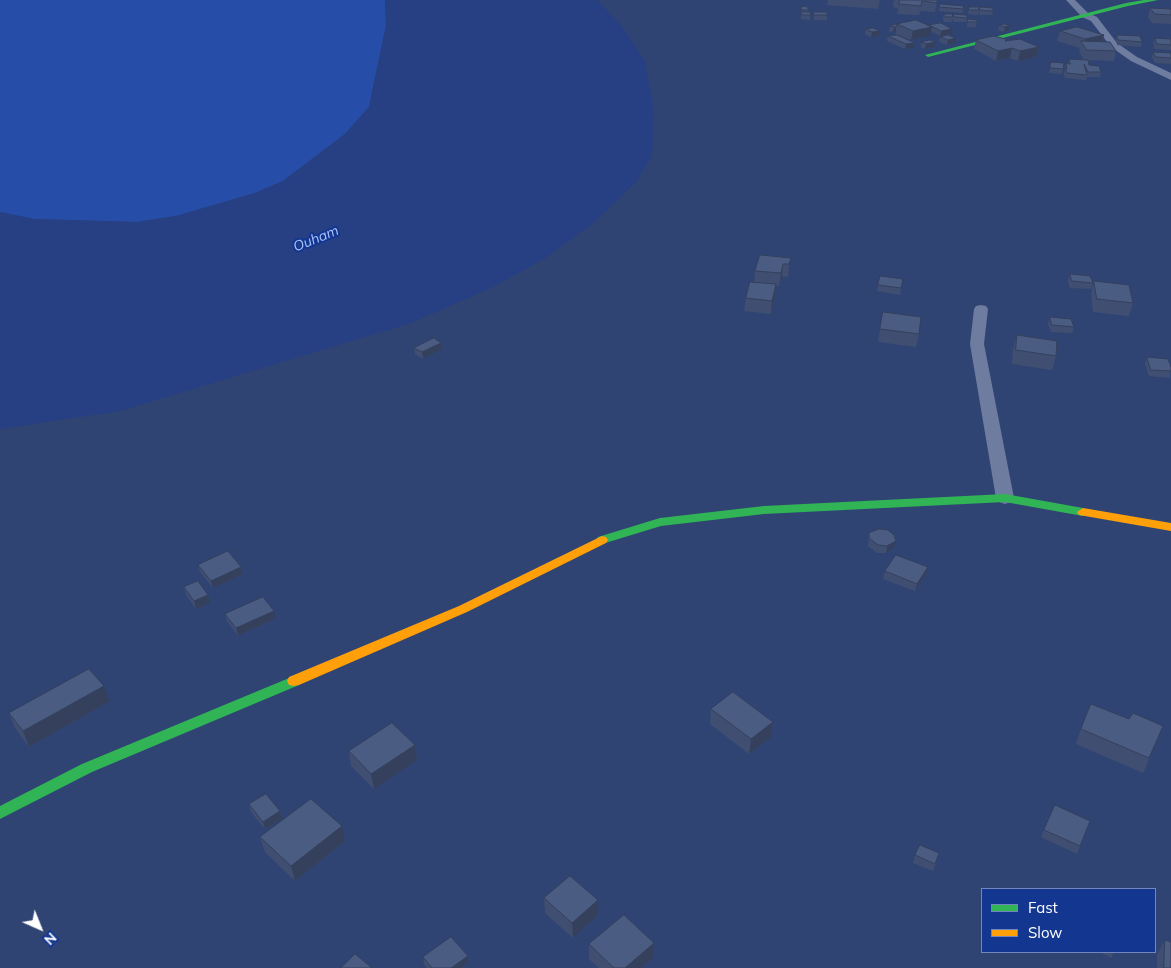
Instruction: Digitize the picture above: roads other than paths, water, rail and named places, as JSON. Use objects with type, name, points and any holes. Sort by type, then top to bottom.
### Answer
[{"type":"street","points":[[1070,0],[1085,15],[1094,19],[1114,45],[1134,59],[1171,77]]},
{"type":"street","points":[[928,55],[1128,4],[1155,0]]},
{"type":"street","points":[[981,309],[977,344],[1005,498]]},
{"type":"street","points":[[0,813],[87,768],[463,609],[611,536],[660,522],[764,510],[1005,498],[1171,527]]},
{"type":"water","name":"Ouham","points":[[385,0],[597,0],[622,26],[645,61],[654,112],[652,156],[636,182],[591,225],[544,259],[491,288],[411,323],[120,411],[0,429],[0,212],[34,219],[137,222],[176,216],[255,193],[283,181],[345,134],[369,107],[386,25]]}]
